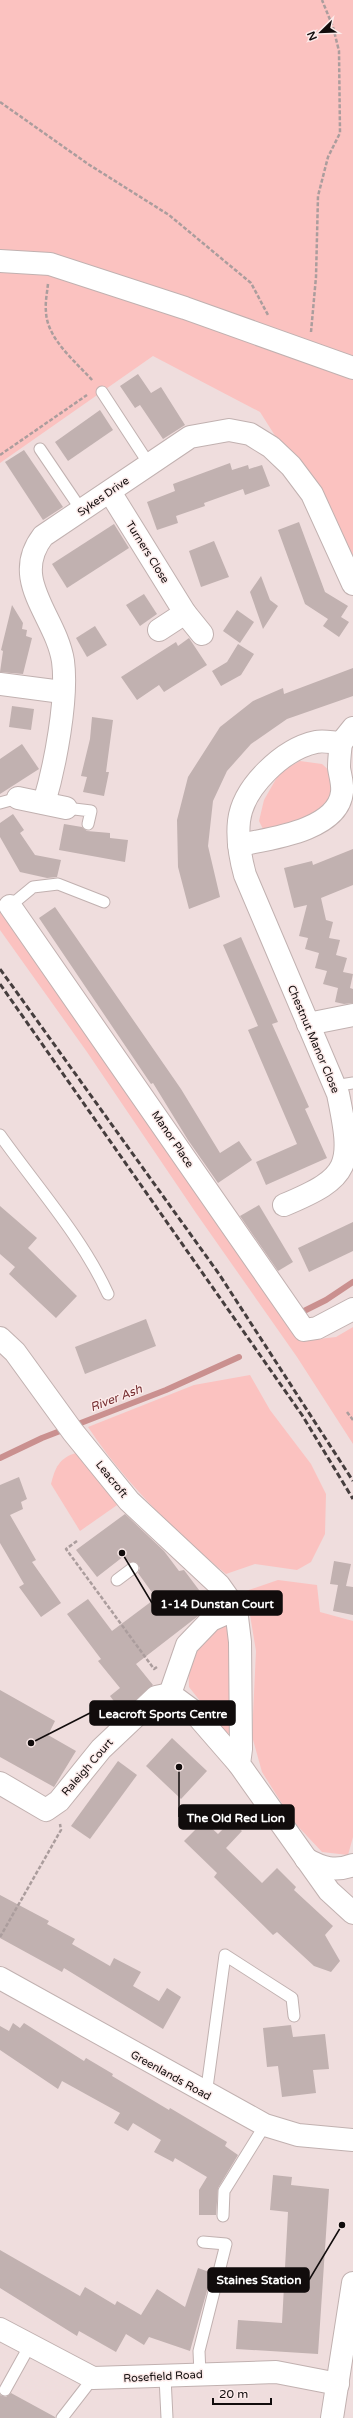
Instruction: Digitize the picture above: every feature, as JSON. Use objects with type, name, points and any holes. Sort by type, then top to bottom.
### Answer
[{"type":"street","points":[[0,261],[50,264],[276,340],[353,368]]},
{"type":"street","name":"Sykes Drive","points":[[44,803],[59,734],[63,660],[35,590],[30,573],[30,563],[34,548],[43,536],[190,437],[229,430],[250,434],[271,447],[291,466],[312,494],[353,584]]},
{"type":"street","name":"Turners Close","points":[[110,492],[185,613],[202,634]]},
{"type":"street","points":[[159,630],[185,613]]},
{"type":"street","points":[[0,684],[62,692]]},
{"type":"street","name":"Chestnut Manor Close","points":[[239,845],[296,832],[315,825],[333,812],[342,793],[339,766],[347,736],[317,742],[282,758],[266,771],[244,802],[239,821],[239,845],[245,875],[308,1024],[344,1085],[350,1149],[343,1170],[334,1181],[320,1190],[284,1205]]},
{"type":"street","points":[[9,800],[44,803],[66,808]]},
{"type":"street","name":"Manor Place","points":[[10,906],[304,1330],[317,1328],[353,1309]]},
{"type":"street","points":[[308,1024],[353,1015]]},
{"type":"street","name":"Leacroft","points":[[0,1338],[15,1352],[69,1426],[166,1543],[219,1585],[236,1609],[240,1642],[241,1749],[239,1764]]},
{"type":"street","points":[[236,1609],[211,1620],[188,1635],[187,1646],[170,1694],[194,1711],[239,1764],[329,1891],[353,1913]]},
{"type":"street","name":"Raleigh Court","points":[[0,1783],[46,1810],[53,1805],[101,1749],[156,1697],[170,1694]]},
{"type":"street","points":[[306,1859],[320,1867],[334,1870],[353,1865]]},
{"type":"street","name":"Greenlands Road","points":[[0,1978],[206,2095],[265,2126],[298,2135],[353,2140]]},
{"type":"street","points":[[332,2418],[352,2308],[353,2284]]},
{"type":"street","name":"Rosefield Road","points":[[0,2329],[94,2378],[165,2378],[200,2374],[276,2372],[338,2384]]},
{"type":"lane","points":[[100,389],[149,464]]},
{"type":"lane","points":[[40,449],[82,511]]},
{"type":"lane","points":[[66,808],[91,811],[88,824]]},
{"type":"lane","points":[[10,906],[33,887],[58,884],[104,902]]},
{"type":"lane","points":[[0,1135],[82,1248],[98,1273],[108,1294]]},
{"type":"lane","points":[[117,1580],[133,1568]]},
{"type":"lane","points":[[206,2095],[225,1955],[292,1998],[294,2016]]},
{"type":"lane","points":[[223,2216],[224,2191],[265,2126]]},
{"type":"lane","points":[[200,2374],[199,2351],[226,2244],[203,2242]]},
{"type":"lane","points":[[5,2390],[30,2345]]},
{"type":"lane","points":[[62,2418],[94,2378]]},
{"type":"lane","points":[[165,2378],[167,2418]]},
{"type":"path","points":[[309,352],[316,277],[318,196],[328,157],[340,133],[339,51],[333,27],[322,0]]},
{"type":"path","points":[[0,102],[88,164],[169,215],[251,283],[271,321],[276,340]]},
{"type":"path","points":[[0,455],[100,389],[52,332],[46,313],[50,264]]},
{"type":"path","points":[[347,1412],[353,1420]]},
{"type":"path","points":[[77,1541],[66,1549],[154,1669],[159,1665]]},
{"type":"path","points":[[0,1936],[61,1830],[53,1805]]},
{"type":"shaded area","points":[[0,0],[353,0],[353,574],[312,494],[260,412],[153,356],[0,463]]},
{"type":"shaded area","points":[[300,761],[322,764],[333,774],[336,791],[320,817],[263,829],[259,821],[264,800],[280,772]]},
{"type":"shaded area","points":[[0,903],[23,945],[310,1340],[336,1337],[353,1327],[353,1444],[297,1357],[196,1213],[87,1052],[0,930]]},
{"type":"shaded area","points":[[250,1375],[270,1410],[311,1464],[326,1494],[325,1534],[311,1562],[297,1570],[255,1564],[226,1574],[170,1524],[134,1487],[88,1427],[194,1385]]},
{"type":"shaded area","points":[[76,1453],[86,1457],[120,1503],[80,1531],[51,1484],[56,1468],[59,1464],[65,1458]]},
{"type":"shaded area","points":[[278,1580],[317,1585],[320,1612],[353,1621],[353,1837],[348,1855],[322,1852],[293,1821],[262,1772],[252,1736],[256,1651],[246,1591]]},
{"type":"shaded area","points":[[227,1620],[234,1653],[234,1728],[227,1735],[189,1687],[188,1662],[202,1643]]},
{"type":"building","points":[[138,374],[151,393],[161,387],[185,425],[163,439],[140,405],[135,408],[120,386]]},
{"type":"building","points":[[100,410],[113,430],[68,461],[55,442]]},
{"type":"building","points":[[24,450],[63,507],[43,520],[5,462]]},
{"type":"building","points":[[230,463],[232,470],[248,465],[249,469],[262,465],[270,486],[245,495],[243,489],[204,503],[205,506],[176,516],[178,523],[157,530],[147,502],[175,491],[173,484]]},
{"type":"building","points":[[299,522],[325,592],[348,606],[341,617],[349,622],[339,637],[323,626],[328,619],[305,604],[278,530]]},
{"type":"building","points":[[114,524],[129,548],[67,588],[52,564]]},
{"type":"building","points":[[214,541],[229,577],[201,587],[189,551]]},
{"type":"building","points":[[261,576],[270,600],[278,606],[263,629],[250,592]]},
{"type":"building","points":[[144,594],[157,614],[140,626],[126,605]]},
{"type":"building","points":[[12,605],[23,623],[22,629],[27,630],[26,636],[32,638],[23,674],[0,672],[3,651],[1,650]]},
{"type":"building","points":[[237,610],[254,622],[240,643],[223,631]]},
{"type":"building","points":[[95,626],[107,645],[87,657],[76,638]]},
{"type":"building","points":[[189,638],[207,665],[164,692],[159,685],[137,700],[121,677],[176,642],[178,646]]},
{"type":"building","points":[[238,644],[254,654],[241,675],[221,686],[212,671],[227,662]]},
{"type":"building","points":[[353,668],[353,696],[287,719],[251,744],[227,771],[213,801],[208,846],[220,897],[189,909],[178,867],[177,820],[188,777],[220,727],[253,701],[283,688],[284,694]]},
{"type":"building","points":[[12,706],[34,709],[31,730],[9,727]]},
{"type":"building","points":[[92,717],[113,720],[106,772],[109,772],[104,796],[83,792],[87,777],[81,776],[90,739]]},
{"type":"building","points":[[22,744],[39,769],[0,794],[0,759]]},
{"type":"building","points":[[13,814],[24,830],[20,833],[35,855],[61,860],[57,877],[47,878],[20,872],[0,837],[0,823]]},
{"type":"building","points":[[64,824],[82,827],[87,831],[110,833],[110,838],[128,840],[125,862],[59,850]]},
{"type":"building","points":[[353,849],[353,885],[321,898],[326,920],[333,922],[329,938],[340,940],[336,955],[347,958],[343,972],[353,974],[350,988],[353,989],[353,1003],[344,1004],[335,1002],[338,988],[323,984],[327,971],[315,968],[319,953],[305,949],[308,938],[299,936],[307,905],[294,908],[284,868],[312,861],[313,865]]},
{"type":"building","points":[[55,907],[181,1089],[220,1153],[239,1141],[252,1160],[218,1183],[188,1140],[153,1083],[151,1084],[39,918]]},
{"type":"building","points":[[241,937],[278,1022],[272,1024],[309,1107],[305,1109],[327,1158],[266,1185],[256,1162],[297,1144],[248,1030],[258,1026],[223,945]]},
{"type":"building","points":[[259,1205],[293,1262],[278,1271],[240,1216]]},
{"type":"building","points":[[0,1206],[37,1238],[28,1248],[77,1296],[56,1318],[9,1274],[15,1267],[0,1254]]},
{"type":"building","points":[[353,1222],[353,1251],[309,1272],[298,1248]]},
{"type":"building","points":[[146,1319],[156,1346],[85,1374],[75,1347]]},
{"type":"building","points":[[19,1477],[27,1499],[21,1502],[23,1509],[10,1515],[36,1560],[32,1562],[61,1603],[41,1617],[19,1587],[24,1584],[0,1543],[0,1485]]},
{"type":"building","points":[[125,1514],[164,1551],[179,1571],[184,1570],[211,1606],[136,1664],[153,1685],[122,1712],[110,1696],[120,1688],[98,1661],[101,1659],[67,1614],[88,1599],[112,1631],[156,1598],[138,1573],[140,1568],[136,1562],[129,1562],[124,1556],[97,1577],[76,1550]]},
{"type":"building","points":[[334,1561],[351,1564],[346,1586],[353,1587],[353,1615],[333,1611],[338,1585],[330,1584]]},
{"type":"building","points":[[0,1690],[55,1721],[48,1735],[76,1751],[54,1787],[0,1757]]},
{"type":"building","points":[[172,1738],[207,1771],[181,1799],[146,1766]]},
{"type":"building","points":[[118,1761],[137,1775],[90,1839],[71,1826]]},
{"type":"building","points":[[204,1821],[218,1834],[231,1821],[242,1831],[226,1848],[262,1883],[277,1868],[296,1887],[294,1890],[333,1926],[325,1935],[340,1961],[331,1972],[314,1966],[277,1932],[273,1935],[214,1877],[217,1873],[184,1841]]},
{"type":"building","points":[[0,1895],[49,1921],[47,1924],[75,1939],[72,1944],[110,1966],[114,1958],[141,1972],[133,1986],[159,2001],[167,1988],[181,1997],[163,2029],[64,1968],[62,1972],[0,1938]]},
{"type":"building","points":[[13,2023],[20,2028],[24,2023],[84,2061],[86,2058],[113,2074],[112,2076],[169,2110],[170,2108],[227,2142],[225,2146],[238,2155],[218,2188],[216,2215],[199,2215],[199,2190],[207,2177],[175,2158],[173,2162],[154,2152],[161,2140],[133,2123],[128,2131],[114,2123],[120,2113],[62,2081],[58,2089],[0,2050],[0,2026],[9,2031]]},
{"type":"building","points":[[291,2025],[293,2037],[325,2034],[329,2069],[313,2070],[316,2093],[282,2097],[278,2066],[267,2067],[263,2028]]},
{"type":"building","points":[[273,2175],[292,2177],[291,2185],[329,2189],[318,2354],[236,2349],[238,2320],[282,2323],[288,2212],[270,2210]]},
{"type":"building","points":[[0,2250],[80,2296],[85,2287],[115,2305],[117,2301],[141,2315],[157,2289],[185,2307],[198,2268],[212,2273],[190,2351],[149,2337],[144,2345],[126,2334],[116,2352],[79,2331],[77,2336],[0,2288]]},
{"type":"building","points":[[11,2393],[55,2418],[0,2418],[0,2395],[6,2397]]},
{"type":"waterway","name":"River Ash","points":[[300,1313],[326,1300],[353,1282]]},
{"type":"waterway","name":"River Ash","points":[[0,1458],[42,1438],[166,1390],[239,1357]]},
{"type":"railway","points":[[0,969],[219,1274],[353,1481]]},
{"type":"railway","points":[[0,984],[302,1415],[353,1499]]},
{"type":"place","name":"1-14 Dunstan Court","points":[[122,1553]]},
{"type":"place","name":"Leacroft Sports Centre","points":[[31,1743]]},
{"type":"place","name":"The Old Red Lion","points":[[179,1767]]},
{"type":"place","name":"Staines Station","points":[[342,2225]]}]
